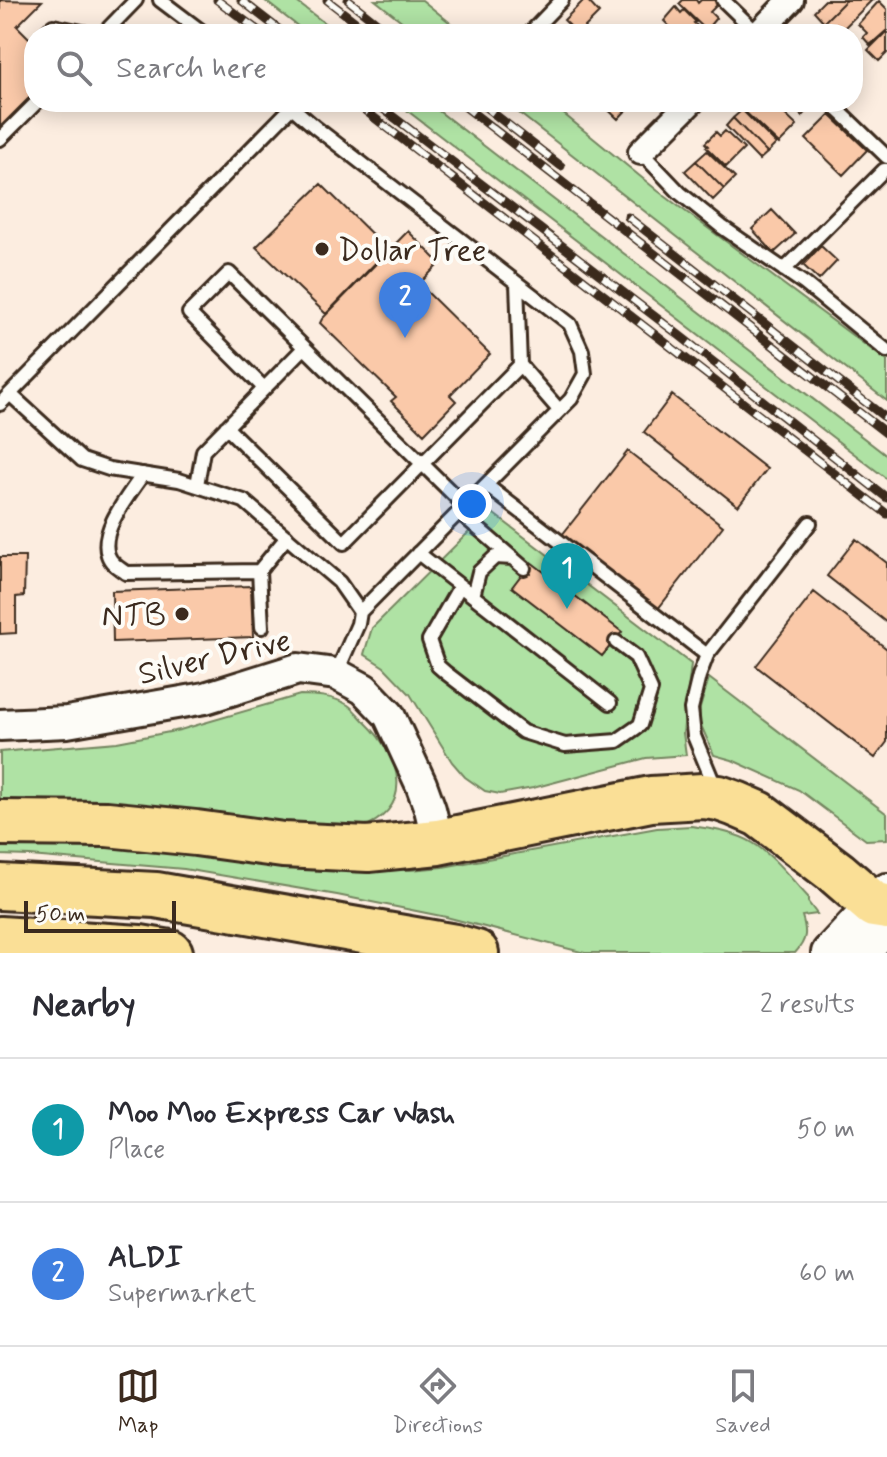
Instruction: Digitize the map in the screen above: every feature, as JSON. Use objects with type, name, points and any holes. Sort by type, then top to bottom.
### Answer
[{"type":"highway","points":[[0,823],[107,824],[283,845],[368,849],[438,842],[651,799],[703,796],[719,798],[759,814],[837,873],[881,922]]},
{"type":"highway","points":[[0,887],[156,895],[476,953]]},
{"type":"highway","points":[[0,939],[140,948],[170,953]]},
{"type":"main road","points":[[829,953],[881,922]]},
{"type":"street","points":[[768,24],[791,0]]},
{"type":"street","points":[[641,152],[681,112]]},
{"type":"street","name":"Silver Drive","points":[[0,725],[67,722],[205,698],[298,669],[336,674],[364,689],[389,715],[421,784],[438,842]]},
{"type":"lane","points":[[113,24],[136,0]]},
{"type":"lane","points":[[160,0],[192,24]]},
{"type":"lane","points":[[539,24],[562,0]]},
{"type":"lane","points":[[723,0],[748,24]]},
{"type":"lane","points":[[0,139],[27,112]]},
{"type":"lane","points":[[0,404],[282,112]]},
{"type":"lane","points":[[298,112],[570,324],[582,351],[585,374],[571,399],[360,612],[358,624],[336,674]]},
{"type":"lane","points":[[840,112],[887,157]]},
{"type":"lane","points":[[641,152],[691,202],[805,284],[887,351]]},
{"type":"lane","points":[[784,270],[887,170]]},
{"type":"lane","points":[[264,388],[189,313],[229,273],[423,463],[462,509],[524,568]]},
{"type":"lane","points":[[517,283],[520,365],[559,410]]},
{"type":"lane","points":[[197,485],[203,451],[304,348]]},
{"type":"lane","points":[[226,427],[344,543],[520,365]]},
{"type":"lane","points":[[10,394],[82,460],[109,469],[179,480],[244,501],[339,582],[360,612]]},
{"type":"lane","points":[[143,474],[116,514],[108,534],[107,554],[115,566],[126,573],[259,571]]},
{"type":"lane","points":[[486,485],[707,655]]},
{"type":"lane","points":[[719,798],[694,736],[691,709],[699,676],[707,655],[810,523]]},
{"type":"lane","points":[[262,627],[259,571],[287,537]]},
{"type":"lane","points":[[418,553],[610,703]]},
{"type":"lane","points":[[473,596],[479,572],[495,557],[513,558]]},
{"type":"lane","points":[[460,586],[429,640],[438,666],[523,732],[565,745],[617,741],[640,725],[651,690],[636,657],[616,642]]},
{"type":"green space","points":[[264,0],[294,0],[326,24],[295,24]]},
{"type":"green space","points":[[375,0],[422,0],[452,24],[405,24]]},
{"type":"green space","points":[[409,112],[440,112],[887,456],[887,479]]},
{"type":"green space","points":[[518,112],[561,112],[658,191],[887,361],[887,401]]},
{"type":"green space","points":[[490,511],[691,664],[683,733],[686,755],[646,758],[500,794],[485,791],[465,777],[452,762],[410,694],[384,667],[364,654],[372,628]]},
{"type":"green space","points":[[709,678],[887,814],[887,839],[866,840],[799,790],[714,755],[700,723],[700,708]]},
{"type":"green space","points":[[300,695],[330,698],[348,705],[387,751],[394,766],[396,795],[377,820],[359,829],[0,802],[0,752],[117,742],[180,730]]},
{"type":"green space","points":[[691,826],[731,834],[753,843],[775,861],[808,897],[817,914],[802,916],[805,936],[795,953],[585,953],[446,917],[184,869],[0,855],[0,827],[410,870],[443,867],[657,828]]},
{"type":"building","points":[[0,0],[42,1],[17,26],[24,33],[24,103],[0,127]]},
{"type":"building","points":[[584,0],[599,13],[588,24],[568,24],[564,20]]},
{"type":"building","points":[[683,0],[696,0],[698,3],[714,0],[718,4],[710,12],[716,18],[711,24],[700,24],[679,4]]},
{"type":"building","points":[[825,0],[846,0],[824,22],[814,11]]},
{"type":"building","points":[[846,0],[872,0],[848,24],[824,22]]},
{"type":"building","points":[[879,1],[887,9],[887,30],[870,45],[863,37],[867,33],[863,24],[858,24]]},
{"type":"building","points":[[676,7],[696,22],[667,24],[664,21]]},
{"type":"building","points":[[887,31],[887,53],[879,61],[868,50]]},
{"type":"building","points":[[611,112],[625,112],[618,119]]},
{"type":"building","points":[[744,112],[776,144],[767,153],[733,118]]},
{"type":"building","points":[[745,112],[782,112],[797,126],[779,144]]},
{"type":"building","points":[[830,115],[867,150],[843,175],[806,139]]},
{"type":"building","points":[[733,118],[767,153],[759,160],[726,126]]},
{"type":"building","points":[[725,131],[744,149],[726,167],[705,143],[716,132],[720,136]]},
{"type":"building","points":[[707,151],[735,178],[724,189],[696,161]]},
{"type":"building","points":[[696,161],[724,189],[713,200],[685,171]]},
{"type":"building","name":"Dollar Tree","points":[[321,184],[388,250],[326,314],[256,247]]},
{"type":"building","points":[[772,210],[795,234],[774,253],[752,229]]},
{"type":"building","points":[[408,231],[440,263],[419,284],[490,354],[450,395],[456,401],[424,434],[391,401],[396,397],[320,323]]},
{"type":"building","points":[[821,246],[837,261],[819,280],[803,265]]},
{"type":"building","points":[[672,395],[767,469],[738,506],[644,432]]},
{"type":"building","points":[[628,451],[723,526],[657,610],[562,535]]},
{"type":"building","points":[[856,539],[887,563],[887,623],[827,576]]},
{"type":"building","points":[[0,557],[25,557],[24,596],[16,597],[16,633],[0,634]]},
{"type":"building","points":[[531,562],[622,632],[602,656],[512,587]]},
{"type":"building","name":"NTB","points":[[251,586],[253,637],[113,642],[112,591]]},
{"type":"building","points":[[814,592],[887,649],[887,742],[875,758],[756,666]]},
{"type":"railway","points":[[217,0],[249,24]]},
{"type":"railway","points":[[241,0],[272,24]]},
{"type":"railway","points":[[327,0],[358,24]]},
{"type":"railway","points":[[348,0],[378,24]]},
{"type":"railway","points":[[367,112],[887,514]]},
{"type":"railway","points":[[387,112],[887,498]]},
{"type":"railway","points":[[472,112],[887,434]]},
{"type":"railway","points":[[492,112],[561,166]]},
{"type":"railway","points":[[628,217],[887,419]]},
{"type":"place","name":"Dollar Tree","points":[[322,249]]},
{"type":"place","name":"ALDI","points":[[405,338]]},
{"type":"place","name":"Moo Moo Express Car Wash","points":[[567,609]]},
{"type":"place","name":"NTB","points":[[182,614]]}]
